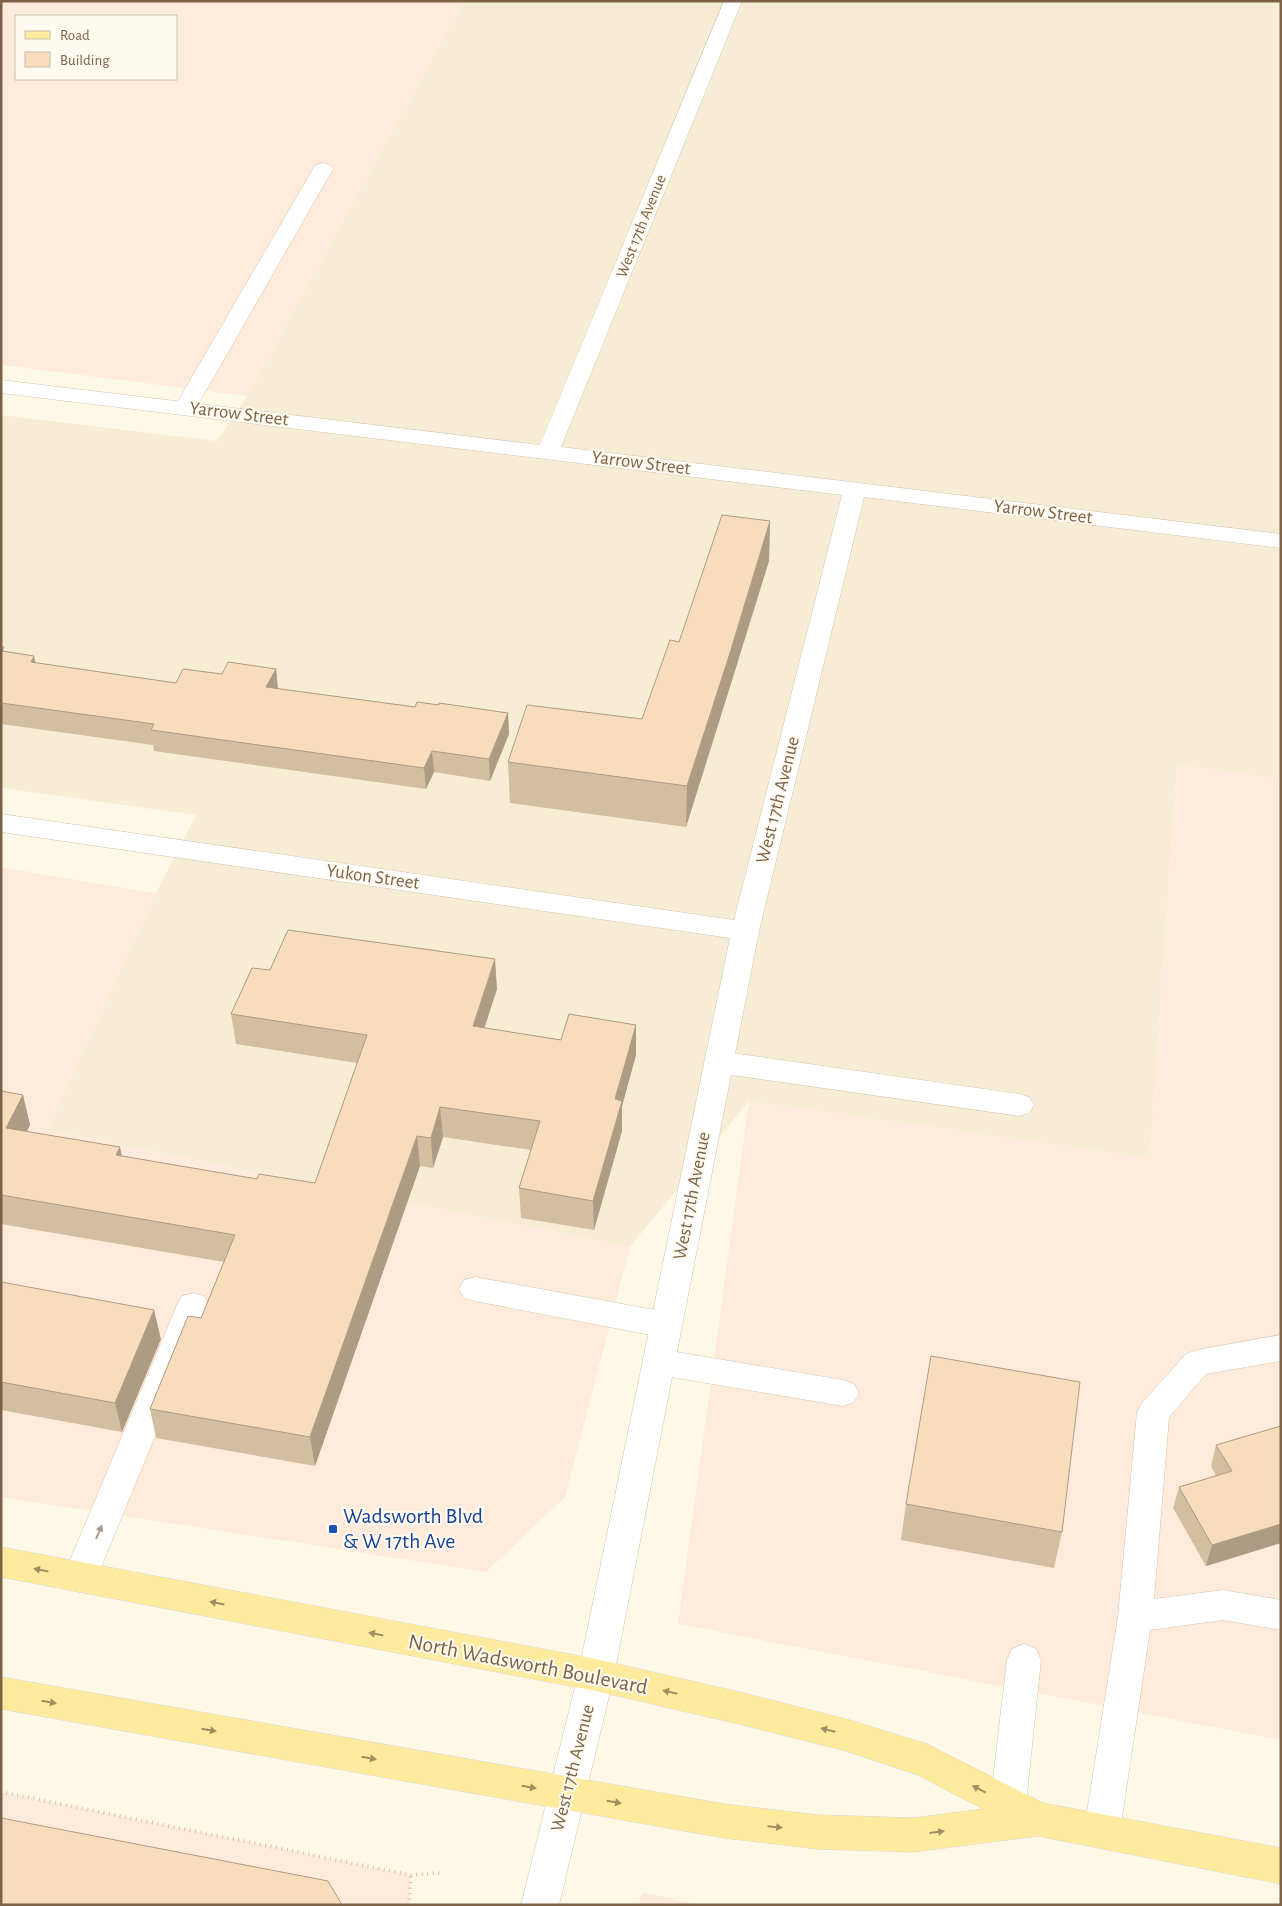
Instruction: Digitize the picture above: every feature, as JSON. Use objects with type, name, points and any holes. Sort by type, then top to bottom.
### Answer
[{"type":"main road","name":"North Wadsworth Boulevard","points":[[1,1562],[596,1676],[846,1735],[927,1761],[1017,1816],[1281,1866]]},
{"type":"main road","name":"North Wadsworth Boulevard","points":[[1,1693],[724,1821],[818,1832],[913,1835],[1017,1816]]},
{"type":"street","name":"West 17th Avenue","points":[[548,451],[733,1]]},
{"type":"street","points":[[185,408],[323,169]]},
{"type":"street","name":"Yarrow Street","points":[[1,386],[1281,541]]},
{"type":"street","name":"West 17th Avenue","points":[[540,1905],[596,1676],[745,931],[855,489]]},
{"type":"street","name":"Yukon Street","points":[[1,823],[745,931]]},
{"type":"street","points":[[718,1062],[1019,1105]]},
{"type":"street","points":[[475,1289],[666,1325]]},
{"type":"street","points":[[80,1577],[193,1305]]},
{"type":"street","points":[[1102,1832],[1135,1617],[1153,1412],[1197,1363],[1281,1348]]},
{"type":"street","points":[[659,1362],[843,1393]]},
{"type":"street","points":[[1135,1617],[1223,1605],[1281,1616]]},
{"type":"street","points":[[1017,1816],[1024,1660]]},
{"type":"path","points":[[1,1792],[411,1875],[442,1873]]},
{"type":"path","points":[[408,1905],[411,1875]]},
{"type":"shaded area","points":[[1,1],[464,1],[247,396],[1,365]]},
{"type":"shaded area","points":[[464,1],[1281,1],[1281,779],[1177,765],[1150,1158],[749,1101],[630,1247],[47,1130],[156,893],[196,815],[1,788],[1,415],[217,441],[247,396]]},
{"type":"shaded area","points":[[1177,765],[1281,779],[1281,1740],[678,1624],[749,1101],[1150,1158]]},
{"type":"shaded area","points":[[1,867],[156,893],[47,1130],[630,1247],[565,1497],[486,1572],[1,1497]]},
{"type":"shaded area","points":[[1,1792],[411,1875],[409,1905],[1,1905]]},
{"type":"shaded area","points":[[642,1892],[700,1905],[639,1905]]},
{"type":"building","points":[[722,515],[770,521],[687,786],[508,762],[527,705],[642,719],[670,640],[679,642]]},
{"type":"building","points":[[1,646],[4,647],[2,651],[34,656],[31,662],[176,683],[183,669],[222,674],[228,662],[276,669],[266,687],[415,707],[417,702],[439,705],[439,703],[508,713],[489,759],[432,751],[424,768],[151,730],[154,724],[1,703]]},
{"type":"building","points":[[288,930],[495,959],[473,1026],[561,1040],[569,1014],[636,1025],[615,1099],[622,1101],[593,1201],[519,1188],[540,1121],[440,1107],[431,1138],[417,1136],[310,1437],[150,1409],[188,1316],[201,1318],[235,1235],[1,1195],[1,1091],[23,1095],[6,1128],[120,1147],[116,1155],[257,1179],[259,1174],[315,1183],[367,1035],[231,1014],[252,968],[270,970]]},
{"type":"building","points":[[1,1282],[154,1310],[115,1403],[1,1382]]},
{"type":"building","points":[[931,1356],[1080,1382],[1062,1532],[906,1504]]},
{"type":"building","points":[[1281,1426],[1281,1524],[1212,1545],[1179,1487],[1232,1471],[1216,1445]]},
{"type":"building","points":[[1,1818],[328,1881],[342,1905],[1,1905]]},
{"type":"place","name":"Wadsworth Blvd & W 17th Ave","points":[[333,1529]]}]
